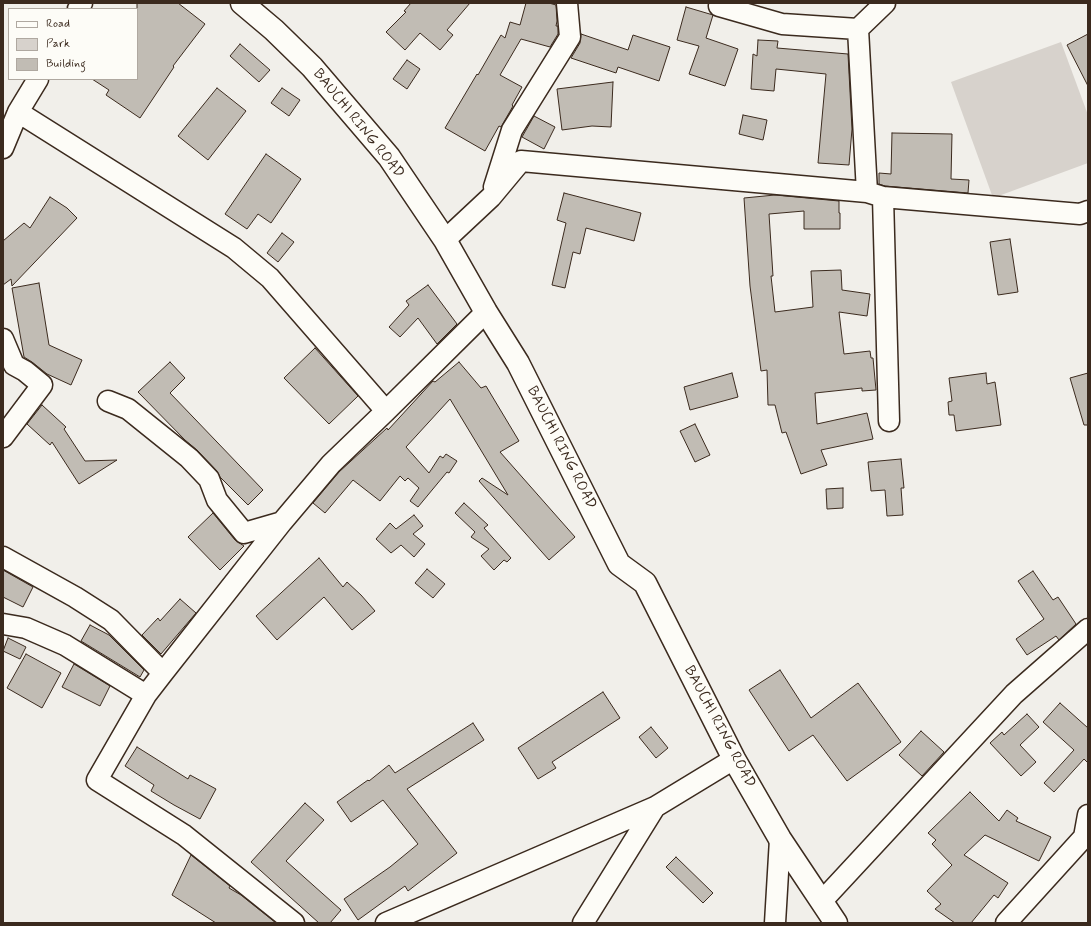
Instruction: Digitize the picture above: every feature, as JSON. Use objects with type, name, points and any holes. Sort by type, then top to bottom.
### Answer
[{"type":"main road","name":"BAUCHI RING ROAD","points":[[242,3],[274,30],[312,67],[389,157],[445,240],[486,312],[518,363],[619,564],[645,583],[734,759],[780,839],[836,923]]},
{"type":"street","points":[[492,197],[512,130],[570,37],[567,3]]},
{"type":"street","points":[[719,6],[782,24],[858,29],[885,3]]},
{"type":"street","points":[[858,29],[875,195],[889,422]]},
{"type":"street","points":[[3,148],[18,112],[37,80]]},
{"type":"street","points":[[18,112],[234,248],[270,278],[386,411]]},
{"type":"street","points":[[445,240],[492,197],[521,161],[1080,214],[1088,211]]},
{"type":"street","points":[[294,923],[184,835],[97,780],[146,695],[282,522],[331,464],[486,312]]},
{"type":"street","points":[[3,339],[14,365],[24,370],[42,385],[3,437]]},
{"type":"street","points":[[108,401],[128,409],[189,458],[209,479],[217,500],[244,533],[282,522]]},
{"type":"street","points":[[3,557],[75,596],[111,620],[162,673]]},
{"type":"street","points":[[3,624],[26,628],[65,645],[146,695]]},
{"type":"street","points":[[822,901],[1014,694],[1088,629]]},
{"type":"street","points":[[386,923],[655,807],[734,759]]},
{"type":"street","points":[[583,923],[655,807]]},
{"type":"street","points":[[1006,923],[1086,836],[1088,816]]},
{"type":"street","points":[[775,923],[780,839]]},
{"type":"green space","points":[[1061,42],[1088,115],[1088,163],[993,198],[951,82]]},
{"type":"building","points":[[137,3],[178,3],[205,24],[173,66],[174,67],[140,118],[106,95],[109,90],[94,80],[138,80]]},
{"type":"building","points":[[411,3],[470,3],[447,30],[453,35],[440,50],[420,33],[405,50],[386,32],[406,12],[404,11]]},
{"type":"building","points":[[526,3],[549,3],[556,5],[556,26],[558,26],[558,34],[550,47],[521,39],[500,75],[522,87],[501,127],[499,126],[485,151],[445,128],[501,35],[505,38],[510,22],[520,25]]},
{"type":"building","points":[[686,7],[713,15],[706,38],[738,49],[725,86],[689,74],[699,46],[677,40]]},
{"type":"building","points":[[581,34],[628,50],[633,35],[670,47],[659,81],[618,67],[616,73],[571,58],[580,43]]},
{"type":"building","points":[[1088,34],[1088,86],[1067,45]]},
{"type":"building","points":[[758,40],[778,41],[777,48],[848,54],[852,129],[849,165],[818,163],[826,74],[776,69],[774,91],[751,89],[753,54],[757,56]]},
{"type":"building","points":[[240,44],[270,70],[259,82],[230,56]]},
{"type":"building","points":[[407,60],[420,69],[407,89],[393,79]]},
{"type":"building","points":[[613,82],[611,127],[592,126],[562,130],[557,89]]},
{"type":"building","points":[[217,88],[246,111],[208,160],[178,136]]},
{"type":"building","points":[[282,88],[300,100],[289,116],[271,103]]},
{"type":"building","points":[[743,115],[767,120],[763,140],[739,134]]},
{"type":"building","points":[[534,116],[555,127],[544,149],[522,137]]},
{"type":"building","points":[[892,133],[952,134],[951,179],[969,180],[968,193],[885,186],[879,184],[879,173],[891,174]]},
{"type":"building","points":[[266,154],[301,179],[271,223],[258,214],[247,229],[225,214]]},
{"type":"building","points":[[564,193],[641,213],[634,241],[586,228],[580,254],[573,252],[565,288],[552,285],[566,223],[557,220]]},
{"type":"building","points":[[775,195],[839,201],[840,229],[804,229],[804,211],[769,214],[773,276],[771,276],[775,312],[813,307],[811,271],[841,270],[842,290],[870,294],[867,316],[839,312],[844,354],[870,351],[871,358],[873,358],[876,390],[862,391],[862,388],[815,393],[817,424],[867,413],[873,439],[821,450],[827,465],[801,474],[786,432],[782,433],[775,405],[768,405],[767,370],[761,371],[750,286],[744,198]]},
{"type":"building","points":[[50,197],[67,208],[77,218],[12,286],[11,279],[3,285],[3,241],[24,223],[30,228]]},
{"type":"building","points":[[282,233],[294,242],[278,262],[267,253]]},
{"type":"building","points":[[1010,239],[1018,292],[998,295],[990,242]]},
{"type":"building","points":[[39,283],[49,345],[82,360],[71,385],[47,374],[24,357],[12,288]]},
{"type":"building","points":[[428,285],[457,324],[437,344],[418,318],[400,337],[389,327],[409,305],[406,301]]},
{"type":"building","points":[[315,348],[358,396],[329,424],[284,378]]},
{"type":"building","points":[[170,362],[185,378],[170,393],[263,490],[248,505],[220,477],[217,471],[197,450],[185,440],[138,392]]},
{"type":"building","points":[[459,362],[481,388],[486,386],[519,441],[500,452],[575,537],[549,560],[479,481],[482,478],[508,495],[450,399],[406,447],[429,473],[440,456],[443,458],[446,454],[457,461],[449,473],[447,472],[418,507],[410,501],[419,488],[408,478],[405,481],[400,476],[380,501],[353,480],[325,513],[313,503],[339,472],[387,428],[388,430],[433,381],[435,382]]},
{"type":"building","points":[[732,373],[738,397],[690,410],[684,387]]},
{"type":"building","points":[[986,373],[987,384],[995,382],[1001,425],[956,431],[954,415],[949,415],[948,402],[952,401],[949,378]]},
{"type":"building","points":[[1088,373],[1088,425],[1084,425],[1070,378]]},
{"type":"building","points":[[42,405],[66,427],[64,429],[85,461],[117,460],[79,484],[52,442],[50,445],[27,424]]},
{"type":"building","points":[[695,424],[710,455],[695,462],[680,431]]},
{"type":"building","points":[[901,459],[904,488],[901,488],[903,515],[887,516],[885,490],[871,491],[868,462]]},
{"type":"building","points":[[843,488],[843,508],[827,509],[826,489]]},
{"type":"building","points":[[464,503],[488,525],[484,528],[511,558],[507,562],[504,560],[494,570],[481,556],[489,549],[471,537],[475,532],[455,513]]},
{"type":"building","points":[[213,513],[235,540],[244,546],[220,570],[188,537]]},
{"type":"building","points":[[414,515],[423,526],[413,534],[425,544],[414,557],[401,545],[391,553],[376,539],[390,523],[396,529]]},
{"type":"building","points":[[319,558],[343,587],[347,582],[375,611],[352,630],[324,597],[277,640],[256,616]]},
{"type":"building","points":[[427,569],[445,584],[433,598],[415,583]]},
{"type":"building","points":[[3,570],[33,587],[23,607],[3,597]]},
{"type":"building","points":[[1033,571],[1053,600],[1058,597],[1076,624],[1059,640],[1056,636],[1027,655],[1016,639],[1044,619],[1018,581]]},
{"type":"building","points":[[180,599],[196,613],[161,654],[142,635],[158,618],[160,621]]},
{"type":"building","points":[[90,625],[109,635],[144,670],[140,677],[81,641]]},
{"type":"building","points":[[8,638],[26,647],[20,659],[3,651]]},
{"type":"building","points":[[26,654],[61,673],[42,708],[7,688]]},
{"type":"building","points":[[74,664],[110,686],[100,706],[62,687]]},
{"type":"building","points":[[780,670],[811,718],[858,683],[901,742],[847,781],[813,735],[789,751],[749,690]]},
{"type":"building","points":[[603,692],[620,718],[552,762],[556,768],[538,779],[518,748]]},
{"type":"building","points":[[1060,703],[1088,728],[1088,763],[1084,759],[1054,792],[1044,783],[1074,750],[1043,722]]},
{"type":"building","points":[[1027,714],[1039,727],[1020,745],[1036,762],[1021,776],[990,743],[1002,732],[1004,735]]},
{"type":"building","points":[[473,723],[484,740],[407,789],[457,853],[408,891],[405,886],[358,920],[344,899],[390,867],[418,844],[383,800],[351,822],[337,802],[368,780],[369,781],[389,765],[395,773]]},
{"type":"building","points":[[651,727],[668,748],[656,758],[639,737]]},
{"type":"building","points":[[921,731],[944,752],[922,776],[899,755]]},
{"type":"building","points":[[137,747],[188,779],[190,775],[216,789],[200,819],[151,791],[154,785],[125,766]]},
{"type":"building","points":[[970,792],[999,821],[1007,810],[1018,818],[1016,821],[1051,837],[1039,861],[985,835],[964,855],[1008,883],[998,898],[994,895],[971,923],[955,923],[935,909],[941,904],[927,891],[952,865],[932,844],[936,840],[928,833]]},
{"type":"building","points":[[305,803],[324,820],[286,861],[341,910],[330,923],[319,923],[251,862]]},
{"type":"building","points":[[191,855],[230,886],[229,888],[241,895],[276,923],[216,923],[172,895]]},
{"type":"building","points":[[676,857],[713,893],[703,903],[666,867]]}]
